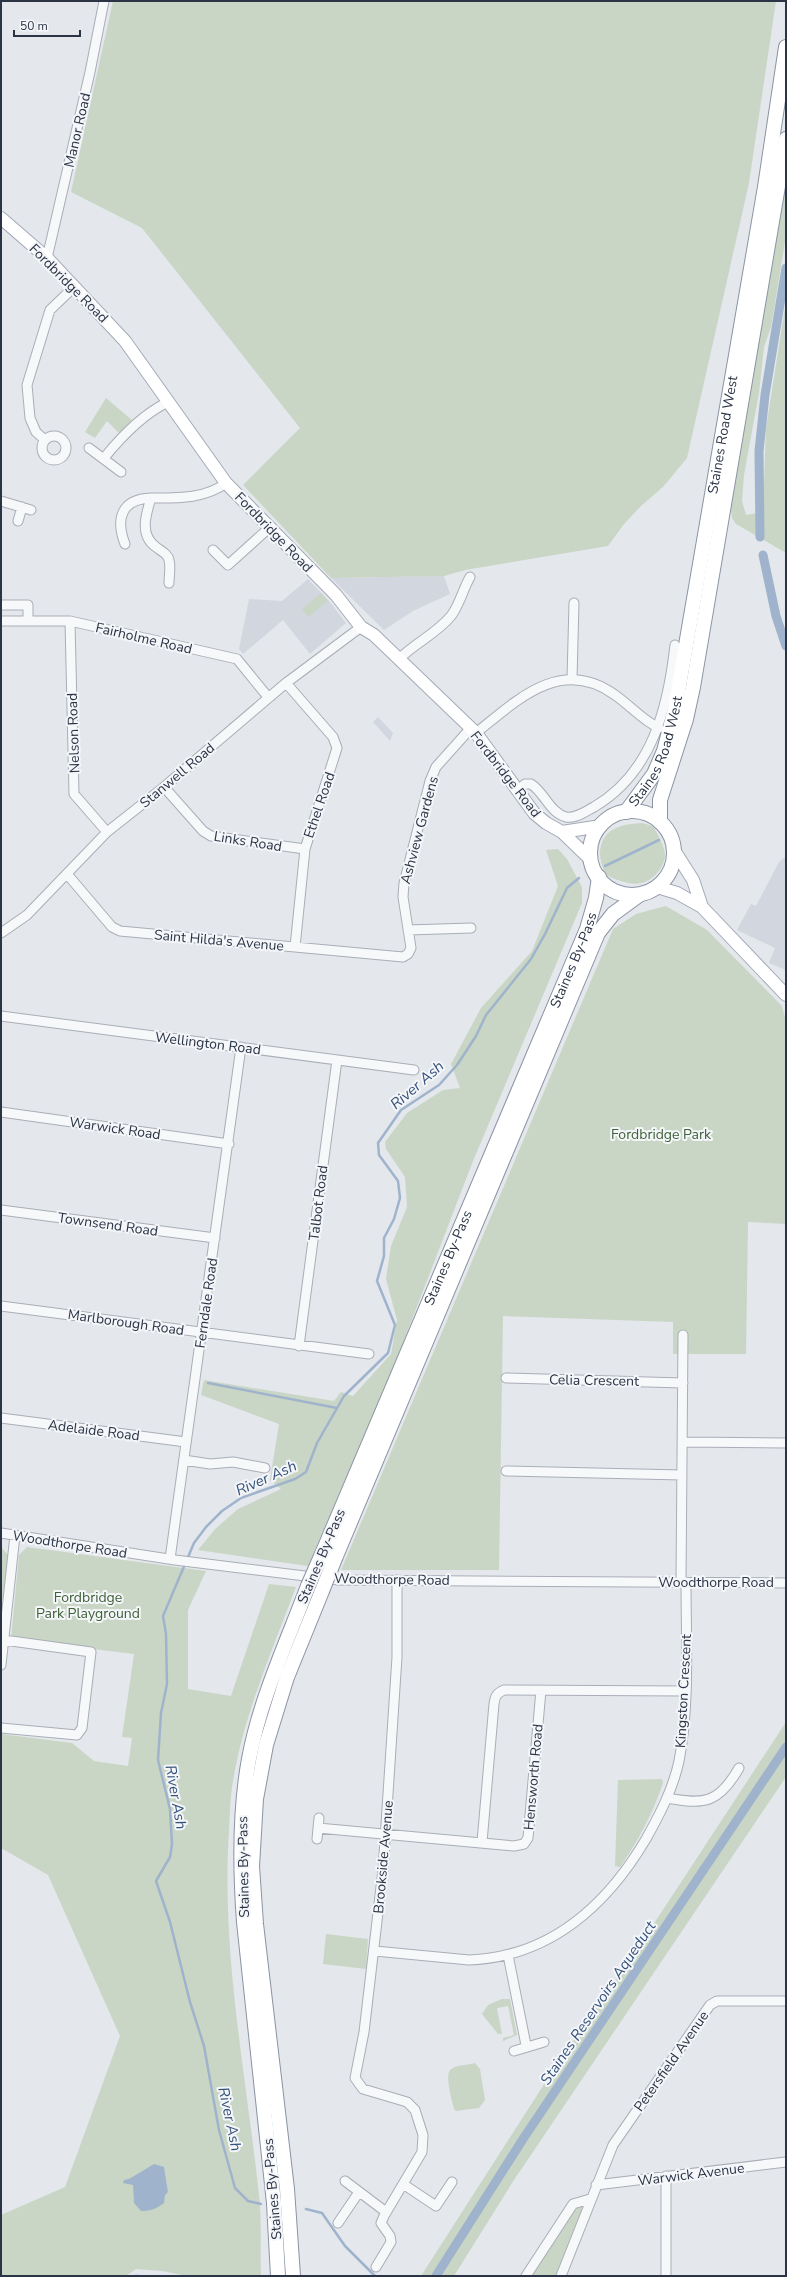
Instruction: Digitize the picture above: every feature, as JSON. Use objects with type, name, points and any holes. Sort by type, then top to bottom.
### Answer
[{"type":"highway","name":"Staines Road West","points":[[626,812],[654,774],[664,751],[675,709],[765,187],[786,47]]},
{"type":"highway","name":"Staines Road West","points":[[660,822],[660,800],[686,718],[693,687],[786,139]]},
{"type":"highway","points":[[626,812],[646,814],[660,822],[671,837],[674,850],[672,868],[667,877],[657,887],[639,895],[626,895],[616,892],[603,883],[591,860],[591,846],[601,826],[608,819],[626,812]]},
{"type":"highway","name":"Staines By-Pass","points":[[278,2276],[274,2203],[240,1881],[241,1836],[249,1758],[262,1709],[315,1589],[586,929],[595,906],[599,877]]},
{"type":"highway","name":"Staines By-Pass","points":[[329,1555],[598,933],[613,914],[639,895]]},
{"type":"highway","name":"Staines By-Pass","points":[[293,2276],[287,2189],[258,1940],[252,1866],[256,1800],[266,1745],[315,1589]]},
{"type":"main road","name":"Fordbridge Road","points":[[1,218],[47,258],[75,286],[125,341],[226,483],[336,595],[361,627],[374,635],[473,731],[534,812],[546,823],[562,832],[591,860]]},
{"type":"main road","points":[[562,832],[601,826]]},
{"type":"main road","points":[[674,850],[693,880],[702,907]]},
{"type":"main road","points":[[657,887],[677,893],[702,907],[786,995]]},
{"type":"street","name":"Manor Road","points":[[47,258],[104,1]]},
{"type":"street","points":[[45,440],[36,432],[30,418],[27,385],[50,310],[75,286]]},
{"type":"street","points":[[104,458],[116,443],[148,415],[168,402]]},
{"type":"street","points":[[89,448],[121,472]]},
{"type":"street","points":[[125,544],[120,530],[122,515],[127,505],[137,499],[190,497],[221,487],[226,483]]},
{"type":"street","points":[[151,498],[146,513],[145,531],[152,545],[165,554],[169,560],[169,583]]},
{"type":"street","points":[[1,501],[27,508],[18,521]]},
{"type":"street","points":[[214,550],[231,568],[269,528]]},
{"type":"street","points":[[398,659],[412,646],[428,638],[451,616],[461,599],[466,580]]},
{"type":"street","points":[[574,603],[572,679],[593,684],[615,694],[646,722],[659,728]]},
{"type":"street","points":[[1,605],[28,605],[28,620]]},
{"type":"street","name":"Fairholme Road","points":[[1,621],[70,621],[237,659],[268,697]]},
{"type":"street","name":"Nelson Road","points":[[70,621],[74,794],[107,832]]},
{"type":"street","name":"Stanwell Road","points":[[2,929],[27,915],[107,832],[164,787],[268,697],[361,627]]},
{"type":"street","points":[[518,790],[525,784],[531,784],[558,813],[566,817],[577,817],[613,795],[641,764],[659,728],[670,683],[675,645]]},
{"type":"street","name":"Ashview Gardens","points":[[396,957],[403,957],[408,954],[410,948],[403,897],[404,883],[430,781],[436,767],[473,731],[519,698],[544,684],[572,679]]},
{"type":"street","name":"Ethel Road","points":[[286,683],[333,737],[337,748],[305,849],[295,947]]},
{"type":"street","name":"Links Road","points":[[164,787],[203,831],[211,836],[305,849]]},
{"type":"street","name":"Saint Hilda's Avenue","points":[[67,874],[112,927],[120,931],[396,957]]},
{"type":"street","points":[[408,930],[471,928]]},
{"type":"street","name":"Wellington Road","points":[[1,1016],[414,1070]]},
{"type":"street","name":"Ferndale Road","points":[[170,1559],[229,1144],[241,1047]]},
{"type":"street","name":"Talbot Road","points":[[299,1346],[337,1060]]},
{"type":"street","name":"Warwick Road","points":[[1,1112],[229,1144]]},
{"type":"street","name":"Townsend Road","points":[[1,1210],[215,1238]]},
{"type":"street","name":"Marlborough Road","points":[[1,1306],[369,1354]]},
{"type":"street","points":[[682,1335],[683,1582]]},
{"type":"street","name":"Celia Crescent","points":[[506,1378],[683,1382]]},
{"type":"street","name":"Adelaide Road","points":[[1,1418],[186,1442]]},
{"type":"street","points":[[682,1442],[786,1443]]},
{"type":"street","points":[[184,1460],[210,1464],[232,1462],[265,1468]]},
{"type":"street","points":[[506,1471],[682,1475]]},
{"type":"street","name":"Woodthorpe Road","points":[[1,1533],[170,1559],[338,1580],[786,1583]]},
{"type":"street","points":[[1,1665],[15,1535]]},
{"type":"street","name":"Brookside Avenue","points":[[397,1580],[397,1657],[386,1834],[375,1951],[364,2032],[355,2078],[363,2089],[407,2102],[415,2110],[423,2135],[422,2152],[403,2184]]},
{"type":"street","name":"Kingston Crescent","points":[[375,1951],[469,1960],[508,1955],[538,1945],[560,1933],[580,1918],[620,1879],[659,1816],[667,1798],[681,1749],[685,1691],[683,1582]]},
{"type":"street","points":[[1,1728],[77,1735],[82,1728],[91,1652],[4,1640]]},
{"type":"street","points":[[482,1842],[495,1697],[504,1690],[685,1691]]},
{"type":"street","name":"Hensworth Road","points":[[318,1828],[520,1846],[524,1844],[528,1838],[541,1690]]},
{"type":"street","points":[[667,1798],[696,1801],[709,1800],[728,1787],[739,1768]]},
{"type":"street","points":[[317,1840],[319,1818]]},
{"type":"street","points":[[508,1955],[526,2045]]},
{"type":"street","name":"Petersfield Avenue","points":[[561,2276],[590,2199],[613,2145],[710,2005],[717,2001],[786,2001]]},
{"type":"street","points":[[514,2051],[526,2045],[544,2042]]},
{"type":"street","name":"Warwick Avenue","points":[[596,2185],[786,2162]]},
{"type":"street","points":[[666,2176],[666,2276]]},
{"type":"street","points":[[345,2180],[386,2212]]},
{"type":"street","points":[[376,2267],[391,2242],[390,2236],[381,2223],[403,2184],[436,2206],[452,2182]]},
{"type":"street","points":[[338,2223],[359,2192]]},
{"type":"street","points":[[526,2276],[573,2204],[590,2199]]},
{"type":"shaded area","points":[[444,576],[450,594],[413,611],[384,630],[331,578]]},
{"type":"shaded area","points":[[308,579],[329,601],[346,623],[310,654],[283,620],[243,654],[239,649],[249,599],[282,601]]},
{"type":"shaded area","points":[[378,717],[393,733],[390,741],[373,722]]},
{"type":"shaded area","points":[[786,856],[786,970],[769,963],[775,948],[737,930],[751,904],[756,906],[779,862]]},
{"type":"green space","points":[[113,1],[776,1],[749,183],[687,458],[663,487],[641,506],[624,524],[608,546],[465,570],[444,576],[331,578],[243,485],[300,428],[142,228],[71,192]]},
{"type":"green space","points":[[786,179],[786,236],[771,327],[764,347],[759,393],[744,475],[742,501],[746,515],[763,512],[766,428],[786,301],[786,553],[736,524],[732,518],[730,505]]},
{"type":"green space","points":[[106,398],[132,420],[119,433],[107,421],[95,438],[85,432]]},
{"type":"green space","points":[[321,593],[328,601],[308,617],[302,609]]},
{"type":"green space","points":[[642,823],[653,826],[662,844],[665,857],[659,870],[646,882],[633,884],[619,881],[605,875],[601,863],[600,851],[605,837],[615,828],[628,824]]},
{"type":"green space","points":[[558,849],[567,859],[582,887],[582,903],[473,1161],[398,1356],[308,1566],[198,1550],[215,1529],[238,1509],[281,1489],[270,1480],[279,1424],[201,1395],[204,1380],[334,1401],[341,1392],[353,1396],[391,1354],[397,1320],[386,1279],[391,1246],[407,1207],[405,1177],[386,1149],[385,1142],[407,1113],[443,1090],[460,1088],[451,1064],[481,1008],[532,951],[558,886],[546,850]]},
{"type":"green space","name":"Fordbridge Park","points":[[666,906],[707,930],[782,1006],[786,1021],[786,1224],[748,1222],[746,1354],[673,1354],[673,1322],[503,1316],[499,1570],[341,1570],[613,929],[636,914]]},
{"type":"green space","points":[[1,1547],[8,1555],[1,1613]]},
{"type":"green space","name":"Fordbridge Park Playground","points":[[27,1547],[206,1571],[188,1610],[188,1689],[231,1696],[269,1584],[296,1587],[251,1707],[233,1781],[230,1812],[227,1876],[228,1922],[236,2013],[260,2205],[261,2276],[187,2276],[162,2271],[136,2269],[126,2276],[1,2276],[1,2215],[65,2187],[120,2036],[48,1875],[1,1848],[1,1734],[72,1743],[94,1761],[128,1766],[132,1738],[122,1737],[134,1654],[11,1639],[19,1555]]},
{"type":"green space","points":[[786,1722],[786,1777],[514,2180],[454,2276],[421,2276],[557,2064],[634,1954]]},
{"type":"green space","points":[[662,1779],[663,1783],[659,1794],[639,1837],[620,1867],[615,1866],[618,1780]]},
{"type":"green space","points":[[326,1934],[368,1939],[366,1969],[323,1964]]},
{"type":"green space","points":[[502,1999],[510,1999],[517,2035],[503,2041],[503,2038],[514,2035],[508,2006],[497,2008],[502,2034],[498,2034],[482,2014],[488,2005]]},
{"type":"green space","points":[[475,2063],[480,2069],[485,2100],[479,2108],[456,2111],[454,2109],[449,2088],[449,2072],[451,2069],[456,2067]]},
{"type":"green space","points":[[590,2199],[561,2276],[526,2276],[573,2204]]},
{"type":"water","points":[[154,2164],[164,2167],[168,2192],[165,2195],[164,2203],[151,2210],[141,2211],[134,2203],[133,2185],[123,2183],[124,2180],[129,2179]]},
{"type":"waterway","name":"Staines Reservoirs Aqueduct","points":[[760,537],[759,451],[765,395],[786,268]]},
{"type":"waterway","name":"Staines Reservoirs Aqueduct","points":[[763,555],[776,616],[786,646]]},
{"type":"waterway","name":"River Ash","points":[[605,866],[659,840]]},
{"type":"waterway","name":"River Ash","points":[[261,2204],[248,2201],[235,2188],[219,2130],[204,2046],[190,2002],[170,1922],[156,1881],[170,1857],[172,1844],[170,1809],[158,1760],[161,1713],[167,1684],[166,1634],[163,1616],[194,1543],[206,1527],[222,1511],[241,1498],[295,1479],[306,1472],[317,1443],[344,1396],[388,1353],[395,1325],[377,1281],[384,1256],[384,1238],[394,1219],[400,1198],[398,1181],[379,1155],[378,1143],[401,1110],[439,1085],[457,1065],[476,1036],[486,1015],[531,959],[567,888],[579,878]]},
{"type":"waterway","points":[[208,1383],[337,1408]]},
{"type":"waterway","name":"Staines Reservoirs Aqueduct","points":[[436,2276],[523,2139],[786,1747]]},
{"type":"waterway","name":"River Ash","points":[[306,2209],[322,2213],[345,2246],[375,2276]]}]
